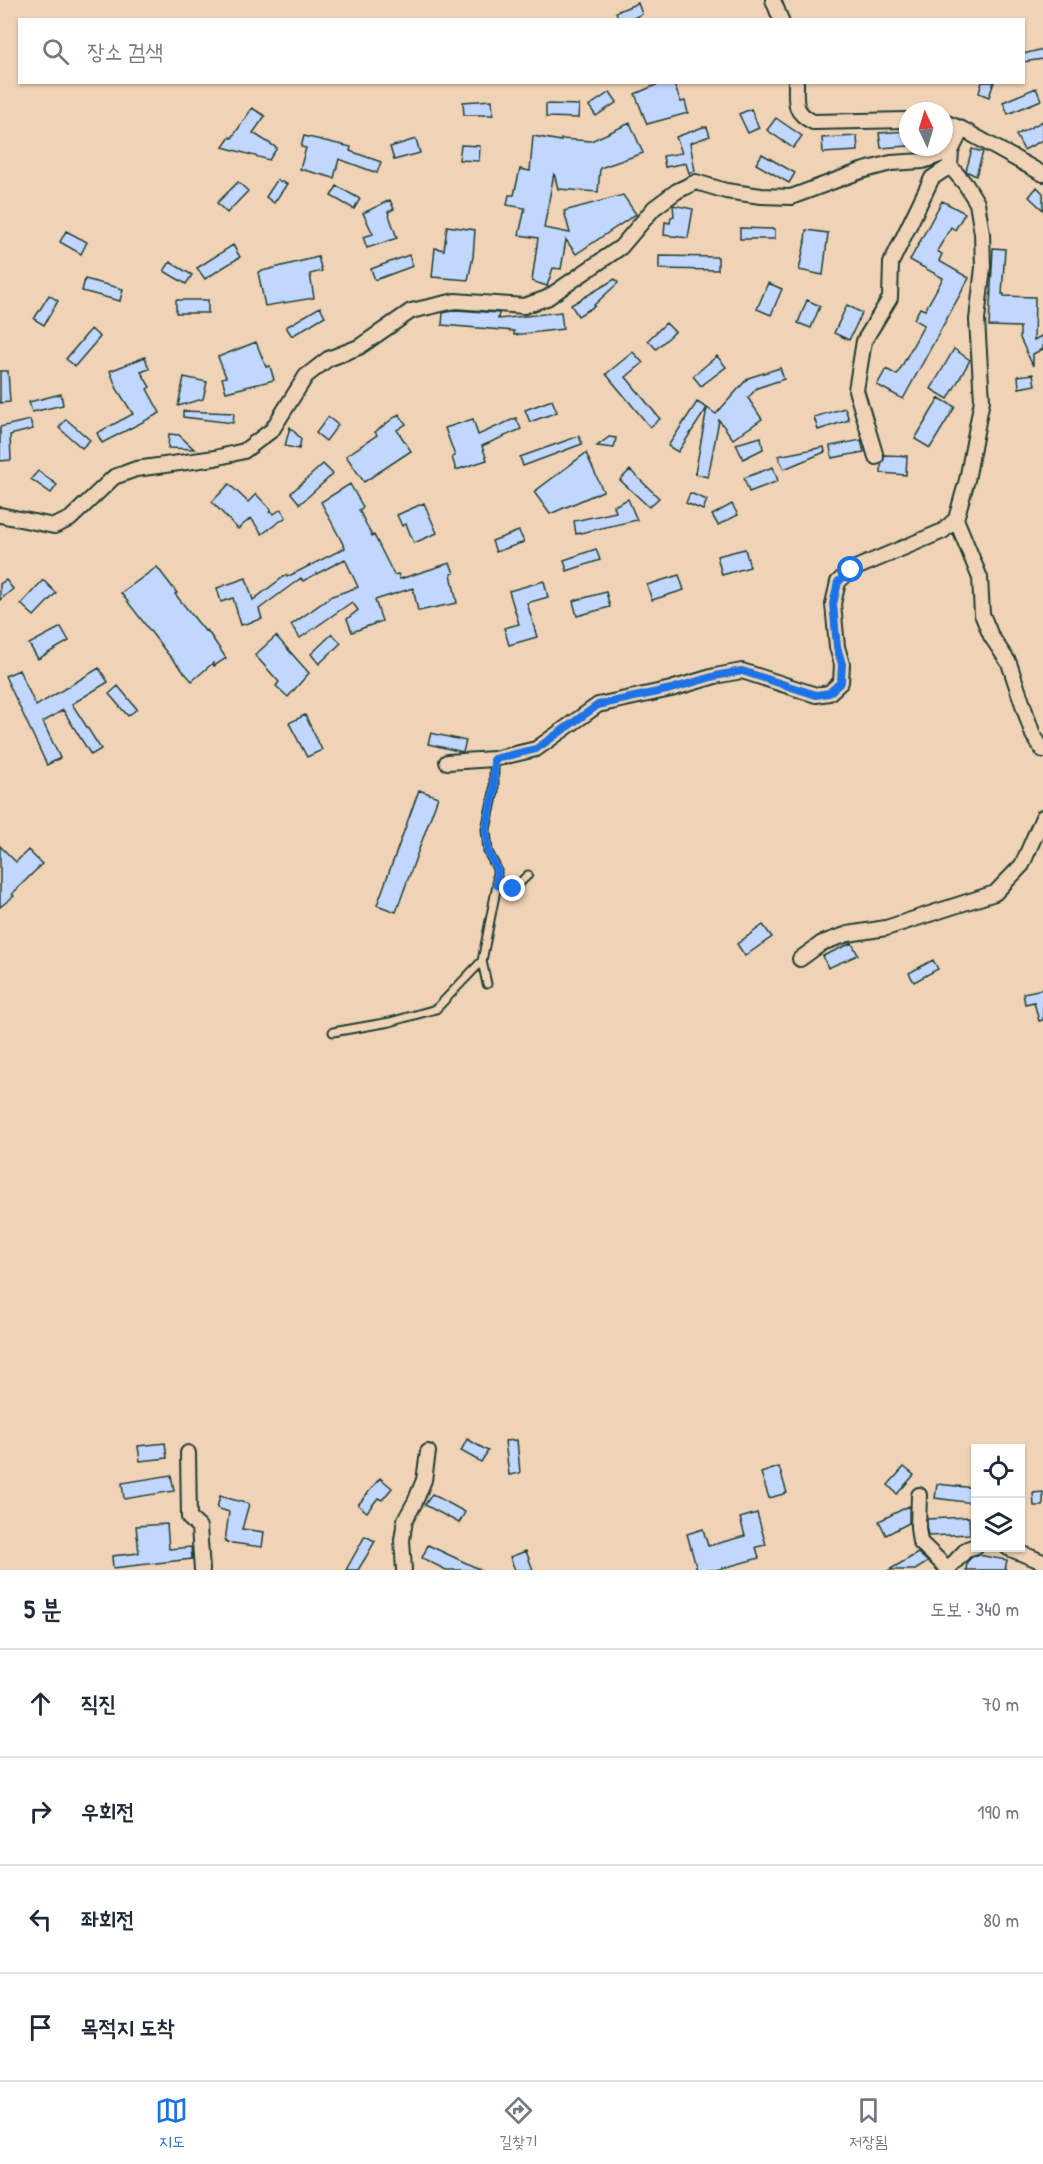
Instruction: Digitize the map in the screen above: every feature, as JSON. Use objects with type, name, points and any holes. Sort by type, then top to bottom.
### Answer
[{"type":"street","points":[[773,0],[780,18]]},
{"type":"street","points":[[796,84],[796,106],[801,116],[813,122],[899,120]]},
{"type":"street","points":[[953,126],[1043,174]]},
{"type":"street","points":[[953,147],[962,129]]},
{"type":"street","points":[[0,515],[54,526],[70,519],[114,477],[136,469],[214,458],[244,451],[272,430],[306,376],[328,359],[359,347],[411,311],[455,301],[524,306],[547,298],[621,247],[654,208],[677,191],[696,182],[726,191],[761,196],[790,196],[861,171],[891,164],[923,161],[937,156]]},
{"type":"street","points":[[447,762],[494,759],[536,749],[598,705],[671,689],[715,676],[742,671],[816,695],[829,693],[841,682],[842,664],[837,647],[833,604],[838,582],[851,570],[943,531],[956,519],[967,480],[982,400],[977,320],[984,267],[982,233],[976,203],[966,185],[950,166],[951,156]]},
{"type":"street","points":[[876,457],[856,390],[864,341],[890,298],[891,263],[932,178],[950,166]]},
{"type":"street","points":[[956,519],[980,578],[982,614],[991,636],[1009,663],[1033,735],[1043,750]]},
{"type":"street","points":[[800,959],[822,944],[849,934],[886,928],[995,893],[1022,865],[1043,817]]},
{"type":"street","points":[[404,1570],[402,1540],[405,1520],[424,1480],[428,1452]]},
{"type":"street","points":[[188,1453],[189,1518],[199,1527],[202,1570]]},
{"type":"street","points":[[919,1495],[920,1542],[948,1569],[971,1548]]},
{"type":"street","points":[[1018,1552],[1043,1562]]},
{"type":"lane","points":[[487,984],[482,961],[497,885],[497,869],[488,852],[486,829],[494,792],[494,759]]},
{"type":"lane","points":[[497,885],[513,889],[528,875]]},
{"type":"lane","points":[[333,1032],[390,1022],[436,1009],[482,961]]},
{"type":"building","points":[[638,3],[642,14],[633,18],[618,18],[616,12]]},
{"type":"building","points":[[1043,49],[1043,59],[1025,62],[1025,54]]},
{"type":"building","points":[[658,84],[674,84],[681,102],[685,101],[688,113],[647,124],[635,94]]},
{"type":"building","points":[[981,84],[993,84],[989,97],[979,93]]},
{"type":"building","points":[[1036,88],[1041,100],[1008,114],[1003,102]]},
{"type":"building","points":[[610,92],[617,102],[596,116],[589,106]]},
{"type":"building","points":[[492,100],[493,115],[464,115],[463,102]]},
{"type":"building","points":[[546,104],[579,105],[578,118],[546,117]]},
{"type":"building","points":[[252,108],[265,116],[253,133],[277,148],[269,160],[223,147],[230,137],[232,138]]},
{"type":"building","points":[[751,109],[759,128],[748,133],[739,114]]},
{"type":"building","points":[[776,118],[802,136],[793,148],[767,130]]},
{"type":"building","points":[[1043,121],[1043,140],[1024,150],[1016,135]]},
{"type":"building","points":[[630,123],[643,153],[600,168],[598,192],[558,189],[554,173],[544,228],[570,233],[564,211],[623,195],[636,214],[576,254],[566,240],[561,269],[553,268],[547,286],[532,281],[538,238],[519,235],[525,208],[507,205],[509,195],[514,195],[520,169],[530,171],[533,136],[561,141],[561,139],[591,141]]},
{"type":"building","points":[[707,127],[710,136],[690,143],[695,171],[689,173],[686,163],[665,167],[663,156],[682,153],[676,137]]},
{"type":"building","points":[[899,132],[899,147],[881,148],[879,133]]},
{"type":"building","points":[[304,136],[351,147],[350,151],[381,162],[377,173],[339,159],[334,178],[300,169],[306,148],[301,147]]},
{"type":"building","points":[[857,136],[858,151],[823,153],[822,138]]},
{"type":"building","points":[[416,139],[420,153],[394,160],[390,147]]},
{"type":"building","points":[[461,145],[480,146],[479,161],[459,160]]},
{"type":"building","points":[[972,149],[983,152],[976,176],[966,171]]},
{"type":"building","points":[[762,154],[795,173],[789,183],[756,164]]},
{"type":"building","points":[[277,180],[287,184],[274,203],[266,197]]},
{"type":"building","points":[[238,182],[248,191],[227,213],[217,203]]},
{"type":"building","points":[[337,186],[360,199],[354,209],[331,196]]},
{"type":"building","points":[[1037,187],[1043,193],[1043,210],[1029,197]]},
{"type":"building","points":[[390,200],[394,209],[388,212],[397,238],[367,248],[363,237],[373,234],[363,213]]},
{"type":"building","points":[[942,201],[965,213],[955,230],[951,227],[937,251],[942,254],[939,261],[969,278],[903,399],[877,385],[886,369],[897,375],[924,325],[914,319],[920,308],[925,310],[943,278],[910,260]]},
{"type":"building","points":[[673,205],[693,209],[688,238],[664,235],[665,222],[670,223],[671,217],[674,216]]},
{"type":"building","points":[[447,226],[475,230],[468,280],[432,277],[435,248],[444,250]]},
{"type":"building","points":[[740,228],[775,229],[775,239],[740,239]]},
{"type":"building","points":[[806,230],[828,233],[823,275],[799,270]]},
{"type":"building","points":[[66,231],[87,242],[81,254],[60,242]]},
{"type":"building","points":[[233,245],[240,257],[205,279],[197,268]]},
{"type":"building","points":[[993,248],[1005,249],[1002,294],[1004,296],[1035,297],[1034,340],[1043,335],[1043,349],[1033,354],[1033,366],[1020,338],[1020,327],[989,326]]},
{"type":"building","points":[[409,255],[413,266],[375,280],[371,269]]},
{"type":"building","points":[[659,256],[718,257],[718,270],[659,269]]},
{"type":"building","points":[[318,257],[322,271],[310,274],[314,298],[265,306],[258,272]]},
{"type":"building","points":[[170,262],[192,275],[186,284],[164,271]]},
{"type":"building","points":[[85,279],[123,289],[120,301],[82,291]]},
{"type":"building","points":[[615,279],[618,283],[595,306],[578,316],[571,305]]},
{"type":"building","points":[[768,283],[782,289],[771,315],[757,309]]},
{"type":"building","points":[[49,295],[58,301],[44,325],[34,319]]},
{"type":"building","points":[[176,300],[208,300],[208,313],[176,313]]},
{"type":"building","points":[[807,300],[820,306],[811,328],[798,323]]},
{"type":"building","points":[[847,305],[862,313],[849,340],[834,333]]},
{"type":"building","points":[[320,307],[325,316],[292,336],[286,327]]},
{"type":"building","points":[[456,310],[499,313],[498,319],[561,312],[563,329],[514,335],[514,331],[442,325],[443,313]]},
{"type":"building","points":[[666,323],[675,332],[656,349],[648,340]]},
{"type":"building","points":[[91,329],[100,337],[75,366],[66,359]]},
{"type":"building","points":[[256,342],[266,367],[270,366],[274,380],[226,392],[222,378],[226,377],[218,357]]},
{"type":"building","points":[[954,349],[970,360],[948,399],[931,389]]},
{"type":"building","points":[[633,352],[643,363],[626,377],[660,419],[650,427],[606,374]]},
{"type":"building","points":[[717,356],[726,367],[701,386],[693,376]]},
{"type":"building","points":[[145,357],[149,369],[141,372],[150,387],[147,389],[160,413],[102,443],[97,433],[133,414],[117,389],[110,371]]},
{"type":"building","points":[[780,368],[784,379],[757,388],[748,398],[762,419],[733,439],[719,420],[708,477],[695,474],[707,408],[716,414],[748,378]]},
{"type":"building","points":[[0,371],[8,371],[10,402],[0,403]]},
{"type":"building","points":[[1033,374],[1035,385],[1019,388],[1018,376]]},
{"type":"building","points":[[184,377],[207,382],[203,399],[178,406]]},
{"type":"building","points":[[61,394],[63,405],[32,412],[29,402]]},
{"type":"building","points":[[939,398],[955,407],[930,448],[915,439]]},
{"type":"building","points":[[552,400],[557,412],[530,422],[525,410]]},
{"type":"building","points":[[697,402],[707,408],[678,452],[668,446]]},
{"type":"building","points":[[845,408],[849,420],[818,430],[814,417]]},
{"type":"building","points":[[183,411],[234,413],[233,423],[183,417]]},
{"type":"building","points":[[399,414],[406,424],[397,430],[411,451],[364,482],[346,456],[377,435],[375,432]]},
{"type":"building","points":[[328,417],[338,425],[326,441],[316,433]]},
{"type":"building","points":[[516,418],[521,429],[482,446],[487,460],[456,470],[452,457],[455,456],[445,428],[473,419],[478,435]]},
{"type":"building","points":[[66,419],[90,440],[82,448],[59,428]]},
{"type":"building","points":[[30,420],[33,429],[10,435],[11,460],[0,461],[0,427]]},
{"type":"building","points":[[290,427],[301,439],[299,449],[285,446]]},
{"type":"building","points":[[169,434],[179,435],[194,449],[168,448]]},
{"type":"building","points":[[579,436],[582,444],[523,466],[520,457]]},
{"type":"building","points":[[609,437],[616,438],[614,448],[597,446]]},
{"type":"building","points":[[761,437],[763,449],[743,459],[736,444]]},
{"type":"building","points":[[861,440],[864,452],[832,458],[830,446]]},
{"type":"building","points":[[824,447],[825,452],[784,469],[778,456]]},
{"type":"building","points":[[586,453],[603,491],[550,514],[534,492]]},
{"type":"building","points":[[885,455],[907,456],[906,475],[881,473],[881,464]]},
{"type":"building","points":[[323,464],[333,474],[300,504],[291,493]]},
{"type":"building","points":[[773,467],[778,481],[749,492],[744,478]]},
{"type":"building","points":[[630,470],[659,498],[649,507],[620,480]]},
{"type":"building","points":[[38,471],[57,485],[51,493],[31,479]]},
{"type":"building","points":[[229,484],[248,502],[256,494],[271,510],[269,513],[271,511],[274,514],[281,509],[286,517],[262,534],[251,518],[238,529],[212,502]]},
{"type":"building","points":[[350,484],[363,507],[359,510],[394,575],[398,574],[400,579],[450,563],[454,573],[451,574],[457,603],[418,611],[413,588],[375,600],[382,621],[352,632],[347,619],[358,610],[352,602],[300,638],[291,625],[329,597],[358,587],[345,559],[303,581],[301,578],[259,609],[262,619],[241,625],[233,598],[221,602],[217,588],[246,578],[253,600],[286,575],[287,577],[345,548],[321,502]]},
{"type":"building","points":[[690,493],[707,500],[703,510],[686,503]]},
{"type":"building","points":[[628,499],[637,520],[576,534],[574,521],[616,512],[614,506]]},
{"type":"building","points":[[424,503],[437,533],[414,543],[406,524],[402,526],[397,515]]},
{"type":"building","points":[[732,504],[738,515],[718,525],[712,515]]},
{"type":"building","points":[[519,531],[524,542],[496,552],[492,541]]},
{"type":"building","points":[[596,549],[600,560],[567,571],[564,560]]},
{"type":"building","points":[[745,549],[750,567],[722,575],[717,556]]},
{"type":"building","points":[[157,567],[177,593],[175,594],[205,631],[207,630],[226,658],[214,666],[213,663],[192,681],[167,653],[121,593]]},
{"type":"building","points":[[679,575],[684,590],[652,600],[647,585]]},
{"type":"building","points":[[6,580],[13,589],[0,600],[0,584]]},
{"type":"building","points":[[43,580],[56,593],[34,616],[21,604]]},
{"type":"building","points":[[544,581],[548,597],[527,603],[537,637],[509,645],[504,628],[519,624],[509,591]]},
{"type":"building","points":[[606,592],[610,607],[577,616],[573,601]]},
{"type":"building","points":[[61,627],[69,641],[38,659],[29,644]]},
{"type":"building","points":[[332,634],[341,643],[319,664],[311,654]]},
{"type":"building","points":[[276,636],[309,673],[288,697],[276,686],[279,682],[255,655]]},
{"type":"building","points":[[99,668],[108,682],[72,704],[101,749],[91,755],[63,710],[43,722],[60,758],[47,765],[5,676],[19,670],[36,706]]},
{"type":"building","points":[[118,686],[137,709],[128,716],[109,694]]},
{"type":"building","points":[[305,715],[322,750],[307,757],[289,723]]},
{"type":"building","points":[[431,733],[466,741],[463,752],[428,744]]},
{"type":"building","points":[[419,790],[438,797],[396,912],[377,905]]},
{"type":"building","points":[[0,846],[16,862],[28,850],[42,864],[12,894],[14,896],[0,907]]},
{"type":"building","points":[[763,925],[772,937],[745,956],[737,944]]},
{"type":"building","points":[[852,943],[858,955],[828,968],[823,956]]},
{"type":"building","points":[[933,960],[938,969],[914,982],[909,973]]},
{"type":"building","points":[[1043,989],[1043,1020],[1039,1021],[1034,1002],[1025,1004],[1023,993]]},
{"type":"building","points":[[467,1439],[488,1451],[481,1462],[461,1451]]},
{"type":"building","points":[[517,1440],[520,1473],[509,1475],[505,1441]]},
{"type":"building","points":[[165,1443],[167,1458],[140,1461],[138,1446]]},
{"type":"building","points":[[779,1467],[787,1493],[769,1498],[761,1473]]},
{"type":"building","points":[[904,1467],[914,1475],[897,1494],[888,1485]]},
{"type":"building","points":[[171,1475],[174,1491],[124,1499],[122,1483]]},
{"type":"building","points":[[380,1478],[392,1488],[382,1500],[378,1498],[367,1512],[358,1505]]},
{"type":"building","points":[[937,1484],[971,1488],[971,1503],[935,1498]]},
{"type":"building","points":[[1043,1492],[1043,1506],[1034,1506],[1033,1493]]},
{"type":"building","points":[[432,1494],[465,1512],[459,1523],[425,1505]]},
{"type":"building","points":[[220,1496],[249,1504],[242,1529],[264,1532],[262,1547],[225,1542],[229,1512],[217,1508]]},
{"type":"building","points":[[909,1506],[909,1523],[886,1535],[879,1521]]},
{"type":"building","points":[[757,1513],[766,1545],[756,1547],[759,1558],[716,1570],[697,1570],[687,1534],[703,1529],[708,1546],[745,1536],[740,1518]]},
{"type":"building","points":[[969,1517],[970,1534],[928,1536],[927,1519]]},
{"type":"building","points":[[167,1524],[169,1549],[191,1547],[192,1559],[113,1568],[112,1556],[139,1553],[136,1526]]},
{"type":"building","points":[[365,1536],[375,1541],[358,1570],[346,1570]]},
{"type":"building","points":[[428,1545],[481,1570],[446,1570],[422,1558]]},
{"type":"building","points":[[526,1551],[533,1570],[515,1570],[510,1557]]},
{"type":"building","points":[[918,1553],[928,1562],[915,1570],[889,1570]]},
{"type":"building","points":[[978,1555],[1007,1560],[1005,1570],[966,1570],[967,1562]]},
{"type":"route","points":[[513,889],[497,885],[497,869],[488,852],[486,829],[494,792],[494,759],[536,749],[598,705],[671,689],[715,676],[742,671],[816,695],[829,693],[841,682],[842,664],[837,647],[833,604],[838,582],[851,570]]}]
